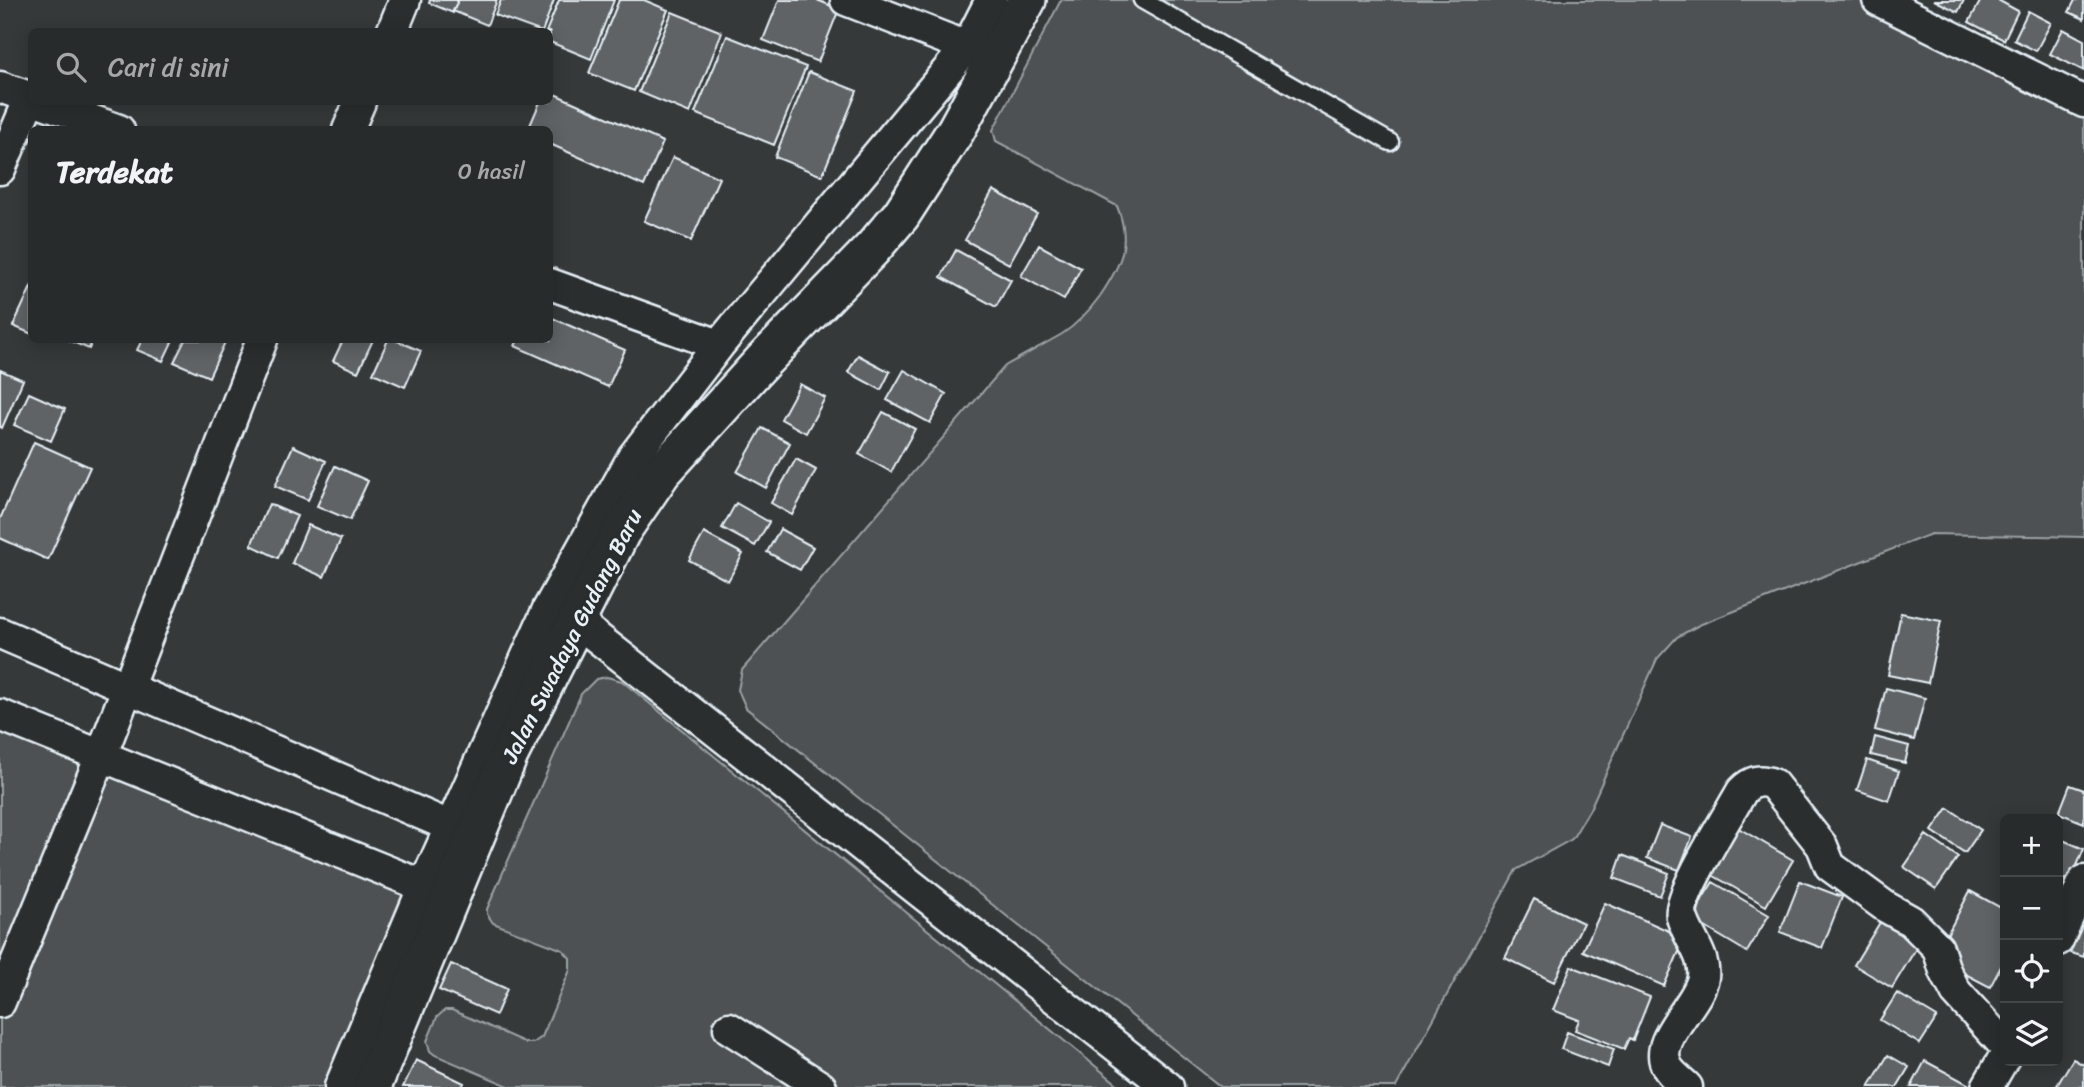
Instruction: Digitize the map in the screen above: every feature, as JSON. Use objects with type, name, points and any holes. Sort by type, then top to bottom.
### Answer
[{"type":"street","points":[[394,28],[405,0]]},
{"type":"street","points":[[846,0],[967,47]]},
{"type":"street","points":[[340,1087],[424,886],[548,609],[633,457],[719,345],[967,47],[991,0]]},
{"type":"street","name":"Jalan Swadaya Gudang Baru","points":[[372,1087],[509,755],[621,532],[662,472],[901,215],[957,131],[1027,0]]},
{"type":"street","points":[[1878,0],[2080,92]]},
{"type":"street","points":[[0,87],[28,97]]},
{"type":"street","points":[[0,169],[31,105]]},
{"type":"street","points":[[50,105],[108,126]]},
{"type":"street","points":[[350,126],[359,105]]},
{"type":"street","points":[[553,285],[719,345]]},
{"type":"street","points":[[0,1002],[102,756],[261,343]]},
{"type":"street","points":[[576,621],[1168,1087]]},
{"type":"street","points":[[0,633],[452,827]]},
{"type":"street","points":[[0,715],[424,886]]},
{"type":"street","points":[[1687,1087],[1667,1067],[1664,1046],[1696,996],[1703,976],[1703,965],[1683,920],[1681,908],[1689,886],[1742,791],[1756,781],[1773,784],[1822,846],[1830,866],[1886,907],[1911,921],[1938,948],[1945,971],[1956,992],[2000,1040]]},
{"type":"street","points":[[2063,929],[2084,881]]},
{"type":"street","points":[[729,1028],[821,1087]]},
{"type":"street","points":[[1987,1087],[2000,1065]]},
{"type":"lane","points":[[1142,0],[1390,142]]},
{"type":"shaded area","points":[[1061,0],[1871,0],[2084,98],[2084,537],[1931,534],[1699,625],[1677,637],[1657,659],[1590,809],[1572,839],[1516,870],[1396,1087],[1221,1087],[746,708],[738,690],[742,670],[1005,366],[1078,322],[1100,296],[1119,264],[1124,231],[1117,206],[996,141],[993,130]]},
{"type":"shaded area","points":[[607,677],[622,681],[1121,1087],[511,1087],[435,1055],[430,1051],[427,1041],[437,1017],[445,1010],[452,1010],[526,1043],[533,1043],[542,1037],[570,970],[570,958],[563,950],[493,923],[487,909],[581,694],[596,679]]},
{"type":"shaded area","points":[[0,723],[402,889],[409,898],[347,1087],[0,1087]]},
{"type":"building","points":[[430,0],[458,0],[453,13],[429,3]]},
{"type":"building","points":[[458,0],[497,0],[487,25],[453,11]]},
{"type":"building","points":[[501,0],[554,0],[544,28],[531,28],[495,15]]},
{"type":"building","points":[[559,0],[614,0],[591,59],[553,43],[553,28],[548,28]]},
{"type":"building","points":[[619,0],[644,0],[668,10],[634,91],[589,73]]},
{"type":"building","points":[[779,0],[817,0],[839,9],[818,62],[763,40]]},
{"type":"building","points":[[1934,0],[1964,0],[1958,12]]},
{"type":"building","points":[[1981,0],[1998,0],[2018,11],[2004,40],[1969,22]]},
{"type":"building","points":[[2075,0],[2084,0],[2084,19],[2069,12]]},
{"type":"building","points":[[2028,11],[2051,23],[2036,51],[2014,40]]},
{"type":"building","points":[[672,12],[722,32],[690,113],[639,92]]},
{"type":"building","points":[[2063,29],[2084,40],[2084,71],[2050,54]]},
{"type":"building","points":[[727,36],[806,67],[774,145],[695,113]]},
{"type":"building","points":[[809,72],[857,91],[822,176],[775,157]]},
{"type":"building","points":[[553,93],[663,142],[644,186],[553,145],[553,126],[530,126],[539,105],[553,105]]},
{"type":"building","points":[[673,157],[719,178],[691,241],[644,221]]},
{"type":"building","points":[[993,190],[1037,214],[1009,264],[965,240]]},
{"type":"building","points":[[1039,245],[1081,268],[1064,300],[1021,276]]},
{"type":"building","points":[[956,250],[1011,280],[996,307],[941,277]]},
{"type":"building","points":[[28,294],[28,332],[13,326]]},
{"type":"building","points":[[553,318],[625,350],[608,387],[515,346],[516,343],[553,343]]},
{"type":"building","points":[[75,343],[92,343],[89,349]]},
{"type":"building","points":[[140,343],[172,343],[163,361],[137,350]]},
{"type":"building","points":[[184,343],[225,343],[209,377],[174,362]]},
{"type":"building","points":[[342,343],[372,343],[358,372],[333,361]]},
{"type":"building","points":[[387,343],[402,343],[421,351],[405,387],[373,373]]},
{"type":"building","points":[[858,355],[890,372],[881,390],[848,372]]},
{"type":"building","points":[[0,370],[23,380],[2,428],[0,427]]},
{"type":"building","points":[[904,370],[946,394],[930,423],[887,400]]},
{"type":"building","points":[[800,384],[825,398],[806,433],[781,419]]},
{"type":"building","points":[[29,393],[65,409],[51,441],[14,425]]},
{"type":"building","points":[[883,412],[915,429],[891,472],[859,454]]},
{"type":"building","points":[[762,428],[790,443],[766,488],[737,472]]},
{"type":"building","points":[[34,442],[90,467],[48,560],[0,538],[0,519]]},
{"type":"building","points":[[293,446],[326,461],[308,500],[275,486]]},
{"type":"building","points":[[796,459],[816,470],[792,515],[771,503]]},
{"type":"building","points":[[335,466],[368,481],[350,520],[317,506]]},
{"type":"building","points":[[736,503],[769,522],[755,546],[722,528]]},
{"type":"building","points":[[269,504],[297,516],[278,558],[251,545]]},
{"type":"building","points":[[308,525],[341,539],[324,577],[292,563]]},
{"type":"building","points":[[780,529],[813,547],[800,570],[767,552]]},
{"type":"building","points":[[704,533],[743,554],[728,581],[689,560]]},
{"type":"building","points":[[1901,613],[1941,621],[1928,683],[1888,675]]},
{"type":"building","points":[[1886,688],[1925,698],[1914,740],[1875,730]]},
{"type":"building","points":[[1875,737],[1909,746],[1905,763],[1871,755]]},
{"type":"building","points":[[1867,760],[1899,771],[1889,801],[1857,790]]},
{"type":"building","points":[[2070,785],[2084,790],[2084,823],[2059,813]]},
{"type":"building","points":[[1948,808],[1981,830],[1965,853],[1932,831]]},
{"type":"building","points":[[1660,825],[1692,837],[1679,870],[1647,858]]},
{"type":"building","points":[[1735,826],[1793,860],[1766,906],[1707,872]]},
{"type":"building","points":[[1926,835],[1958,857],[1936,889],[1904,867]]},
{"type":"building","points":[[2063,840],[2084,849],[2070,882],[2063,879]]},
{"type":"building","points":[[1622,855],[1669,873],[1660,896],[1614,878]]},
{"type":"building","points":[[1800,881],[1842,897],[1822,948],[1780,932]]},
{"type":"building","points":[[1713,882],[1769,915],[1747,952],[1690,918]]},
{"type":"building","points":[[1970,891],[2000,907],[2000,968],[1990,987],[1950,966],[1957,953],[1941,946]]},
{"type":"building","points":[[1534,899],[1583,923],[1554,982],[1505,958]]},
{"type":"building","points":[[1605,903],[1685,938],[1664,986],[1583,951]]},
{"type":"building","points":[[1885,914],[1923,937],[1892,988],[1854,965]]},
{"type":"building","points":[[2079,917],[2084,919],[2084,957],[2068,952]]},
{"type":"building","points":[[451,964],[507,989],[496,1015],[439,990]]},
{"type":"building","points":[[1571,966],[1650,997],[1633,1040],[1629,1038],[1624,1049],[1575,1030],[1579,1020],[1553,1010]]},
{"type":"building","points":[[1897,993],[1937,1017],[1920,1044],[1880,1020]]},
{"type":"building","points":[[1567,1032],[1614,1049],[1608,1067],[1561,1049]]},
{"type":"building","points":[[1888,1055],[1909,1067],[1897,1087],[1869,1087]]},
{"type":"building","points":[[2073,1059],[2084,1065],[2084,1087],[2056,1087]]},
{"type":"building","points":[[416,1060],[464,1083],[462,1087],[403,1087]]},
{"type":"building","points":[[1925,1061],[1968,1084],[1966,1087],[1911,1087]]}]
